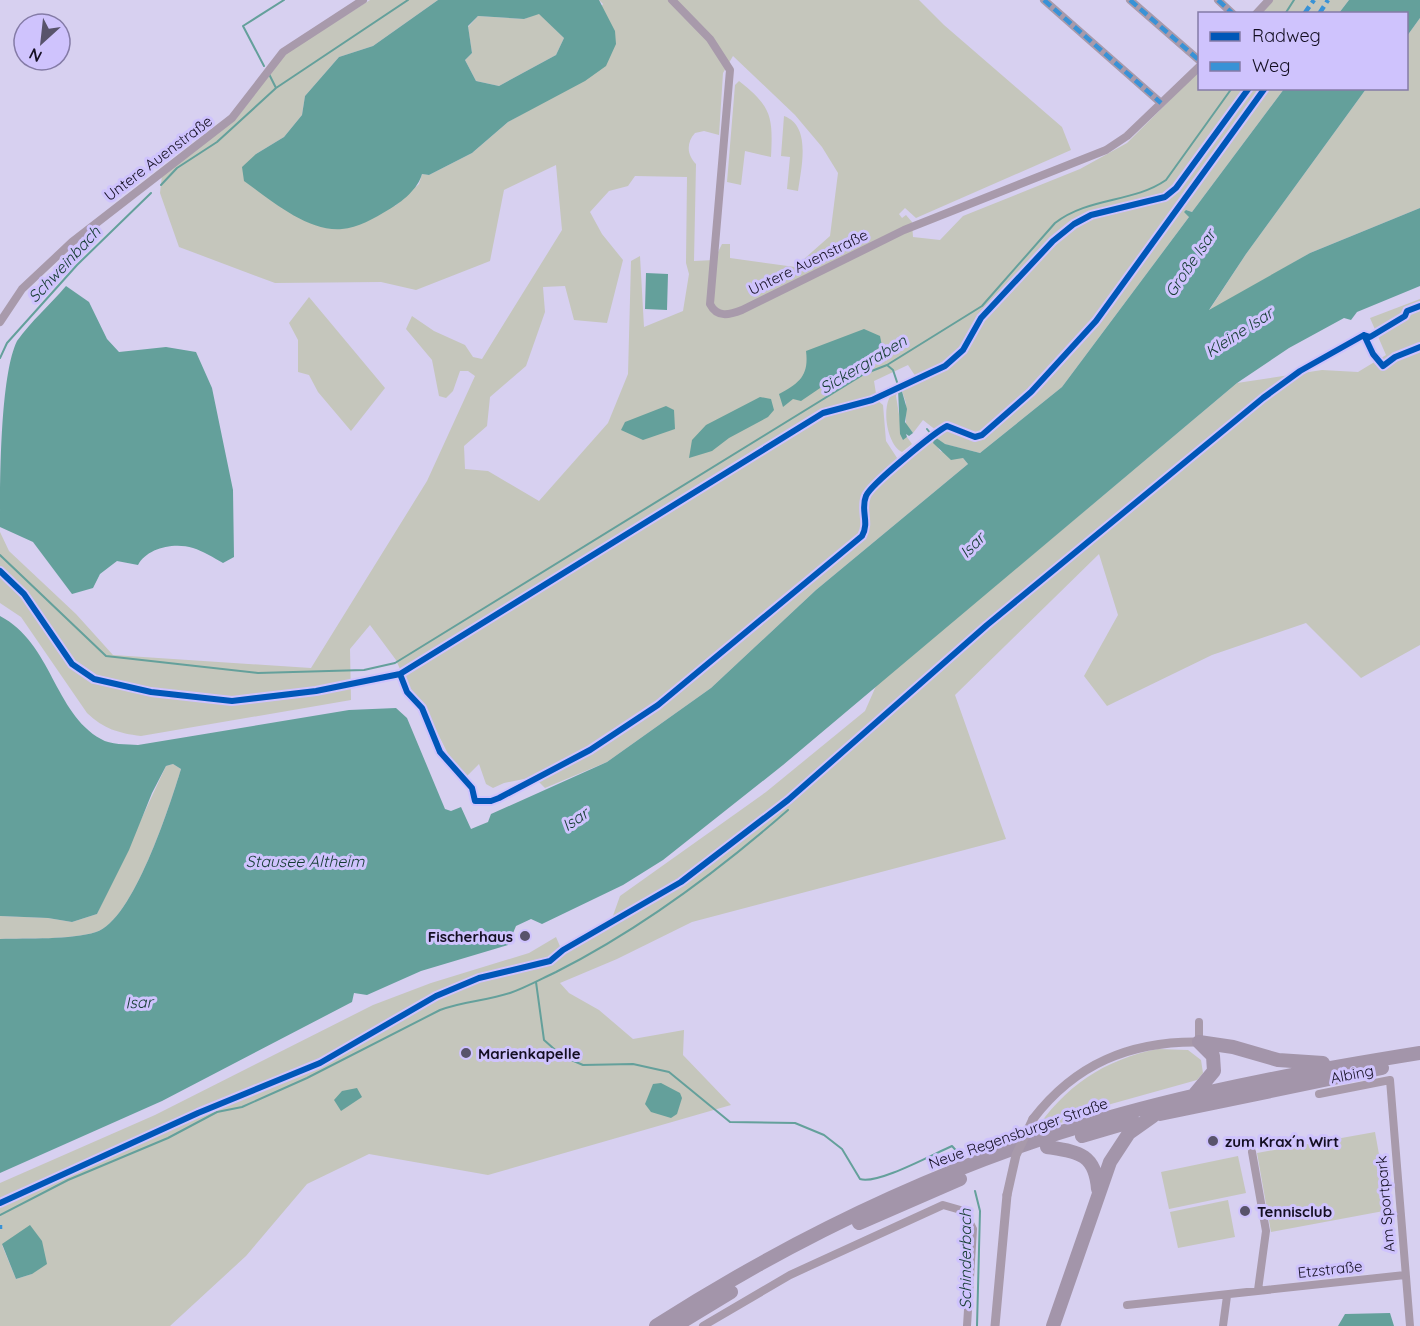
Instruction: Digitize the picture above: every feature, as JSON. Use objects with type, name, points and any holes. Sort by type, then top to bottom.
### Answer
[{"type":"highway","points":[[1199,1042],[1233,1047],[1278,1060],[1346,1065]]},
{"type":"highway","points":[[1193,1096],[1214,1071],[1213,1056],[1199,1042]]},
{"type":"highway","name":"Neue Regensburger Straße","points":[[656,1326],[774,1256],[914,1188],[1071,1130],[1193,1096],[1346,1065],[1420,1053]]},
{"type":"highway","points":[[675,1326],[779,1264],[855,1225],[953,1182],[1047,1147],[1153,1116],[1420,1062]]},
{"type":"highway","points":[[1053,1326],[1110,1162],[1122,1141],[1153,1116]]},
{"type":"highway","points":[[1047,1147],[1075,1152],[1089,1160],[1097,1176],[1099,1196]]},
{"type":"street","name":"Untere Auenstraße","points":[[0,322],[22,289],[72,242],[232,118],[283,52],[363,0]]},
{"type":"street","name":"Untere Auenstraße","points":[[672,0],[710,39],[730,70],[710,304],[715,311],[723,315],[742,310],[904,230],[1106,150],[1127,136],[1198,68]]},
{"type":"street","points":[[1044,0],[1161,102]]},
{"type":"street","points":[[1130,0],[1198,59]]},
{"type":"street","points":[[1218,0],[1231,12]]},
{"type":"street","points":[[1258,12],[1269,0]]},
{"type":"street","points":[[995,1326],[1007,1195],[1016,1155],[1033,1119],[1056,1091],[1105,1060],[1149,1046],[1199,1042],[1199,1022]]},
{"type":"street","name":"Albing","points":[[1319,1094],[1390,1080]]},
{"type":"street","name":"Am Sportpark","points":[[1390,1080],[1410,1326]]},
{"type":"street","points":[[1252,1152],[1266,1231],[1258,1290]]},
{"type":"street","points":[[703,1326],[790,1275],[943,1205],[964,1211],[973,1229],[967,1326]]},
{"type":"street","name":"Etzstraße","points":[[1127,1305],[1405,1275]]},
{"type":"street","points":[[1223,1326],[1227,1296]]},
{"type":"shaded area","points":[[370,0],[438,0],[373,46],[339,57],[305,96],[302,115],[284,137],[256,154],[395,206],[419,184],[422,174],[429,175],[472,153],[508,122],[538,105],[603,4],[599,0],[919,0],[944,25],[1062,127],[1071,150],[916,218],[905,208],[899,214],[902,218],[906,215],[912,222],[913,237],[940,240],[963,216],[1080,169],[1127,143],[1198,72],[1198,90],[1283,90],[1192,212],[1186,210],[1189,217],[1062,387],[980,453],[944,444],[935,437],[951,427],[977,438],[968,430],[958,426],[947,426],[937,431],[923,420],[913,433],[906,425],[906,403],[901,388],[918,380],[908,365],[874,381],[877,400],[883,405],[886,441],[901,464],[933,439],[940,451],[963,458],[968,464],[816,590],[711,688],[607,762],[545,788],[534,777],[504,783],[493,788],[486,784],[479,764],[467,776],[450,758],[430,718],[407,685],[396,660],[370,625],[350,649],[351,700],[141,736],[112,729],[99,723],[87,713],[21,617],[0,603],[0,532],[9,551],[76,614],[113,655],[311,668],[427,481],[475,376],[468,371],[460,371],[453,391],[446,398],[439,396],[432,360],[406,329],[412,316],[434,331],[465,345],[473,357],[482,359],[562,230],[556,165],[504,190],[490,261],[416,290],[381,282],[275,283],[179,247],[160,193],[162,175],[236,119],[285,54]],"holes":[[[733,56],[795,115],[822,147],[838,173],[830,236],[795,267],[730,258],[730,244],[722,244],[714,260],[694,261],[696,164],[689,153],[689,145],[695,133],[704,131],[719,135],[723,73]],[[635,176],[687,177],[686,263],[689,274],[683,311],[644,327],[640,256],[631,261],[628,374],[608,423],[539,501],[488,471],[465,469],[464,446],[487,426],[490,397],[526,366],[545,312],[543,287],[565,286],[574,320],[607,323],[623,260],[602,234],[590,212],[609,191],[628,186]]]},
{"type":"shaded area","points":[[1273,0],[1349,0],[1340,12],[1262,12]]},
{"type":"shaded area","points":[[539,13],[564,38],[556,55],[499,86],[476,81],[465,60],[472,53],[468,27],[478,16],[524,19]]},
{"type":"shaded area","points":[[1420,18],[1420,208],[1310,253],[1208,312],[1246,254],[1365,90],[1408,90],[1408,35]]},
{"type":"shaded area","points":[[739,81],[764,106],[771,132],[771,157],[745,151],[741,185],[727,182],[735,85]]},
{"type":"shaded area","points":[[784,116],[793,121],[802,138],[803,149],[798,191],[787,189],[790,157],[781,156]]},
{"type":"shaded area","points":[[309,297],[385,388],[351,431],[318,392],[309,375],[298,372],[298,340],[289,323]]},
{"type":"shaded area","points":[[1420,299],[1420,645],[1361,678],[1306,623],[1212,655],[1107,706],[1084,676],[1118,615],[1099,554],[955,695],[1006,839],[692,922],[617,959],[560,983],[569,993],[599,1010],[633,1039],[684,1030],[683,1055],[731,1105],[488,1175],[369,1154],[307,1184],[246,1256],[170,1326],[0,1326],[0,1183],[155,1115],[373,1005],[431,983],[529,953],[556,937],[562,951],[566,951],[610,924],[620,896],[766,792],[865,711],[876,686],[1237,383],[1322,370],[1358,372],[1386,355],[1370,318]],"holes":[[[2,1245],[32,1274],[16,1279]]]},
{"type":"shaded area","points":[[898,389],[896,396],[903,439],[907,437],[912,444],[902,452],[896,447],[888,430],[886,410],[892,393]]},
{"type":"shaded area","points":[[173,764],[181,769],[159,833],[136,885],[110,923],[86,935],[0,939],[0,916],[48,918],[72,922],[97,914],[166,766]]},
{"type":"shaded area","points":[[1158,1049],[1188,1050],[1201,1060],[1203,1073],[1197,1080],[1111,1104],[1034,1133],[1058,1102],[1087,1078],[1120,1060]]},
{"type":"shaded area","points":[[1375,1132],[1389,1210],[1271,1232],[1257,1153]]},
{"type":"shaded area","points":[[1238,1156],[1246,1193],[1169,1209],[1161,1172]]},
{"type":"shaded area","points":[[1228,1200],[1235,1237],[1178,1248],[1170,1212]]},
{"type":"water","points":[[438,0],[599,0],[615,31],[616,44],[606,66],[585,81],[508,122],[472,153],[429,175],[422,174],[417,185],[399,203],[354,227],[329,229],[290,213],[244,181],[242,167],[256,154],[284,137],[302,115],[305,96],[339,57],[373,46]],"holes":[[[539,14],[564,38],[556,55],[499,86],[476,81],[465,60],[472,53],[468,26],[478,16],[524,19]]]},
{"type":"water","points":[[1349,0],[1420,0],[1420,18],[1408,35],[1408,12],[1340,12]]},
{"type":"water","points":[[1283,90],[1365,90],[1246,254],[1209,310],[1310,253],[1420,208],[1420,286],[1357,312],[1351,320],[1344,318],[1289,348],[1237,383],[783,765],[663,860],[623,885],[542,924],[531,919],[516,926],[508,945],[421,971],[367,995],[354,993],[352,1002],[162,1101],[0,1173],[0,939],[86,935],[110,923],[123,907],[148,860],[181,769],[173,764],[166,766],[152,793],[129,850],[97,914],[72,922],[48,918],[0,916],[0,616],[17,628],[31,643],[62,696],[85,727],[109,742],[138,745],[349,710],[396,708],[407,718],[445,809],[451,811],[461,807],[471,829],[488,822],[491,814],[607,762],[711,688],[816,590],[968,464],[963,458],[951,460],[933,443],[935,437],[945,444],[980,453],[1062,387],[1189,217],[1184,212],[1186,210],[1192,212]]},
{"type":"water","points":[[646,273],[668,274],[667,310],[645,309]]},
{"type":"water","points":[[66,286],[89,302],[107,339],[119,352],[166,347],[196,352],[212,388],[233,490],[234,557],[223,563],[193,548],[170,546],[148,554],[138,565],[117,561],[100,574],[93,588],[72,594],[33,542],[0,527],[2,430],[11,357],[22,334]]},
{"type":"water","points":[[864,329],[880,336],[882,346],[801,401],[793,399],[783,407],[779,394],[802,377],[806,366],[806,351]]},
{"type":"water","points":[[901,388],[907,409],[905,422],[913,433],[909,436],[906,434],[907,437],[903,440],[900,434],[898,389]]},
{"type":"water","points":[[760,397],[771,399],[774,410],[768,417],[729,438],[712,451],[689,458],[692,440],[706,425]]},
{"type":"water","points":[[666,406],[674,410],[675,429],[643,440],[621,430],[625,422]]},
{"type":"water","points":[[661,1083],[680,1093],[682,1098],[677,1114],[671,1118],[651,1112],[645,1104],[653,1084]]},
{"type":"water","points":[[357,1088],[362,1097],[341,1111],[334,1100],[342,1091]]},
{"type":"water","points":[[30,1225],[42,1241],[47,1264],[32,1274],[16,1279],[2,1244]]},
{"type":"water","points":[[1390,1313],[1394,1326],[1338,1326],[1345,1314]]},
{"type":"waterway","name":"Schweinbach","points":[[264,66],[243,26],[284,0]]},
{"type":"waterway","name":"Schweinbach","points":[[161,185],[177,168],[217,142],[276,88],[408,0]]},
{"type":"waterway","name":"Sickergraben","points":[[1286,12],[1294,0]]},
{"type":"waterway","name":"Schweinbach","points":[[269,74],[276,88]]},
{"type":"waterway","name":"Sickergraben","points":[[0,555],[106,656],[258,673],[364,670],[395,663],[864,374],[887,365],[982,306],[1055,223],[1082,209],[1139,193],[1166,180],[1231,90]]},
{"type":"waterway","name":"Schweinbach","points":[[0,358],[7,343],[77,265],[151,193]]},
{"type":"waterway","points":[[887,365],[893,370],[897,382]]},
{"type":"waterway","points":[[927,429],[935,439]]},
{"type":"waterway","points":[[0,1215],[68,1180],[168,1138],[217,1112],[242,1107],[307,1078],[440,1010],[510,993],[556,972],[618,937],[677,898],[733,856],[788,810]]},
{"type":"waterway","name":"Schinderbach","points":[[536,982],[544,1040],[562,1056],[583,1065],[633,1064],[669,1072],[730,1122],[795,1123],[824,1135],[842,1149],[860,1179],[879,1178],[952,1146],[962,1157]]},
{"type":"waterway","name":"Schinderbach","points":[[975,1191],[980,1211],[977,1326]]},
{"type":"marked path","points":[[1044,0],[1161,103]]},
{"type":"marked path","points":[[1130,0],[1198,59]]},
{"type":"marked path","points":[[1218,0],[1231,12]]},
{"type":"marked path","points":[[1305,12],[1314,0]]},
{"type":"marked path","points":[[1320,12],[1328,0]]},
{"type":"cycle path","points":[[0,571],[24,594],[72,664],[94,679],[151,692],[232,701],[316,691],[400,674],[823,413],[872,400],[945,366],[963,350],[981,318],[1053,241],[1074,224],[1091,215],[1165,197],[1176,188],[1248,90]]},
{"type":"cycle path","points":[[400,674],[407,692],[422,708],[440,752],[472,788],[475,801],[491,801],[499,798],[590,750],[658,705],[862,536],[865,526],[864,501],[866,496],[904,459],[947,426],[975,437],[982,435],[1031,392],[1096,321],[1264,90]]},
{"type":"cycle path","points":[[0,1203],[198,1113],[320,1063],[436,996],[479,978],[550,961],[563,950],[681,882],[788,800],[987,625],[1263,398],[1300,371],[1364,335],[1370,337],[1405,316],[1407,311],[1420,306]]},
{"type":"cycle path","points":[[1364,335],[1373,354],[1383,366],[1395,357],[1420,347]]},
{"type":"place","name":"Fischerhaus","points":[[525,936]]},
{"type":"place","name":"Marienkapelle","points":[[466,1053]]},
{"type":"place","name":"zum Krax´n Wirt","points":[[1213,1141]]},
{"type":"place","name":"Tennisclub","points":[[1245,1211]]},
{"type":"water label","name":"Große Isar","points":[[1190,263]]},
{"type":"water label","name":"Kleine Isar","points":[[1239,332]]},
{"type":"water label","name":"Isar","points":[[972,545]]},
{"type":"water label","name":"Isar","points":[[575,819]]},
{"type":"water label","name":"Stausee Altheim","points":[[305,861]]},
{"type":"water label","name":"Isar","points":[[139,1002]]}]
